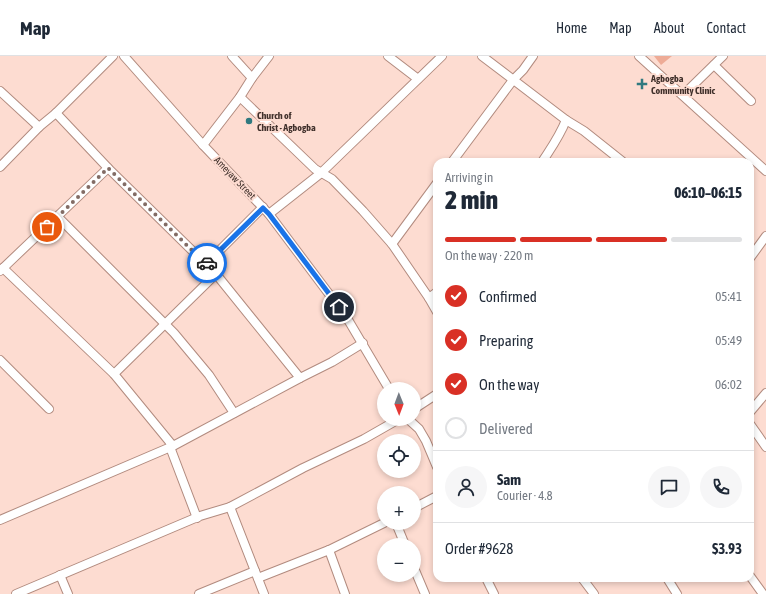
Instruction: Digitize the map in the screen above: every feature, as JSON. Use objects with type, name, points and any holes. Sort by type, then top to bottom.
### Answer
[{"type":"street","points":[[0,167],[39,127],[56,114],[113,56]]},
{"type":"street","name":"Ameyaw Street","points":[[124,56],[203,145],[269,214],[347,318],[385,382]]},
{"type":"street","points":[[232,56],[252,78]]},
{"type":"street","points":[[203,145],[269,56]]},
{"type":"street","points":[[388,56],[418,79]]},
{"type":"street","points":[[269,214],[321,173],[442,56]]},
{"type":"street","points":[[482,56],[618,158]]},
{"type":"street","points":[[455,158],[513,80],[523,70],[533,56]]},
{"type":"street","points":[[639,56],[752,158]]},
{"type":"street","points":[[683,95],[723,56]]},
{"type":"street","points":[[714,65],[751,101]]},
{"type":"street","points":[[0,90],[39,127]]},
{"type":"street","points":[[240,97],[315,169],[332,179],[363,210],[392,244],[433,305]]},
{"type":"street","points":[[56,114],[108,168],[216,274],[300,378]]},
{"type":"street","points":[[545,158],[556,142],[566,120]]},
{"type":"street","points":[[754,160],[766,171]]},
{"type":"street","points":[[108,168],[2,270],[114,374],[172,446],[197,518]]},
{"type":"street","points":[[392,244],[433,188]]},
{"type":"street","points":[[206,264],[263,208]]},
{"type":"street","points":[[58,217],[174,333],[209,375],[234,413]]},
{"type":"street","points":[[754,252],[766,236]]},
{"type":"street","points":[[114,374],[216,274]]},
{"type":"street","points":[[429,298],[433,295]]},
{"type":"street","points":[[0,520],[172,446],[332,362],[363,343]]},
{"type":"street","points":[[0,360],[49,409]]},
{"type":"street","points":[[754,407],[766,393]]},
{"type":"street","points":[[421,405],[433,397]]},
{"type":"street","points":[[16,594],[197,518],[230,507],[303,468],[364,439],[386,426]]},
{"type":"street","points":[[416,426],[426,441],[433,458]]},
{"type":"street","points":[[754,430],[766,447]]},
{"type":"street","points":[[421,504],[433,498]]},
{"type":"street","points":[[230,507],[264,594]]},
{"type":"street","points":[[200,594],[217,590],[257,574],[329,550],[377,526]]},
{"type":"street","points":[[329,550],[345,594]]},
{"type":"street","points":[[60,575],[68,594]]},
{"type":"street","points":[[754,581],[764,594]]},
{"type":"street","points":[[420,582],[425,594]]},
{"type":"street","points":[[488,582],[494,594]]},
{"type":"street","points":[[585,582],[594,594]]},
{"type":"street","points":[[670,582],[677,594]]},
{"type":"shaded area","points":[[654,56],[672,56],[661,65]]},
{"type":"way so far","points":[[47,227],[108,168],[206,264],[207,263]]},
{"type":"place","name":"Agbogba Community Clinic","points":[[642,84]]},
{"type":"place","name":"Church of Christ - Agbogba","points":[[249,121]]},
{"type":"route","points":[[207,263],[263,208],[339,307]]}]
